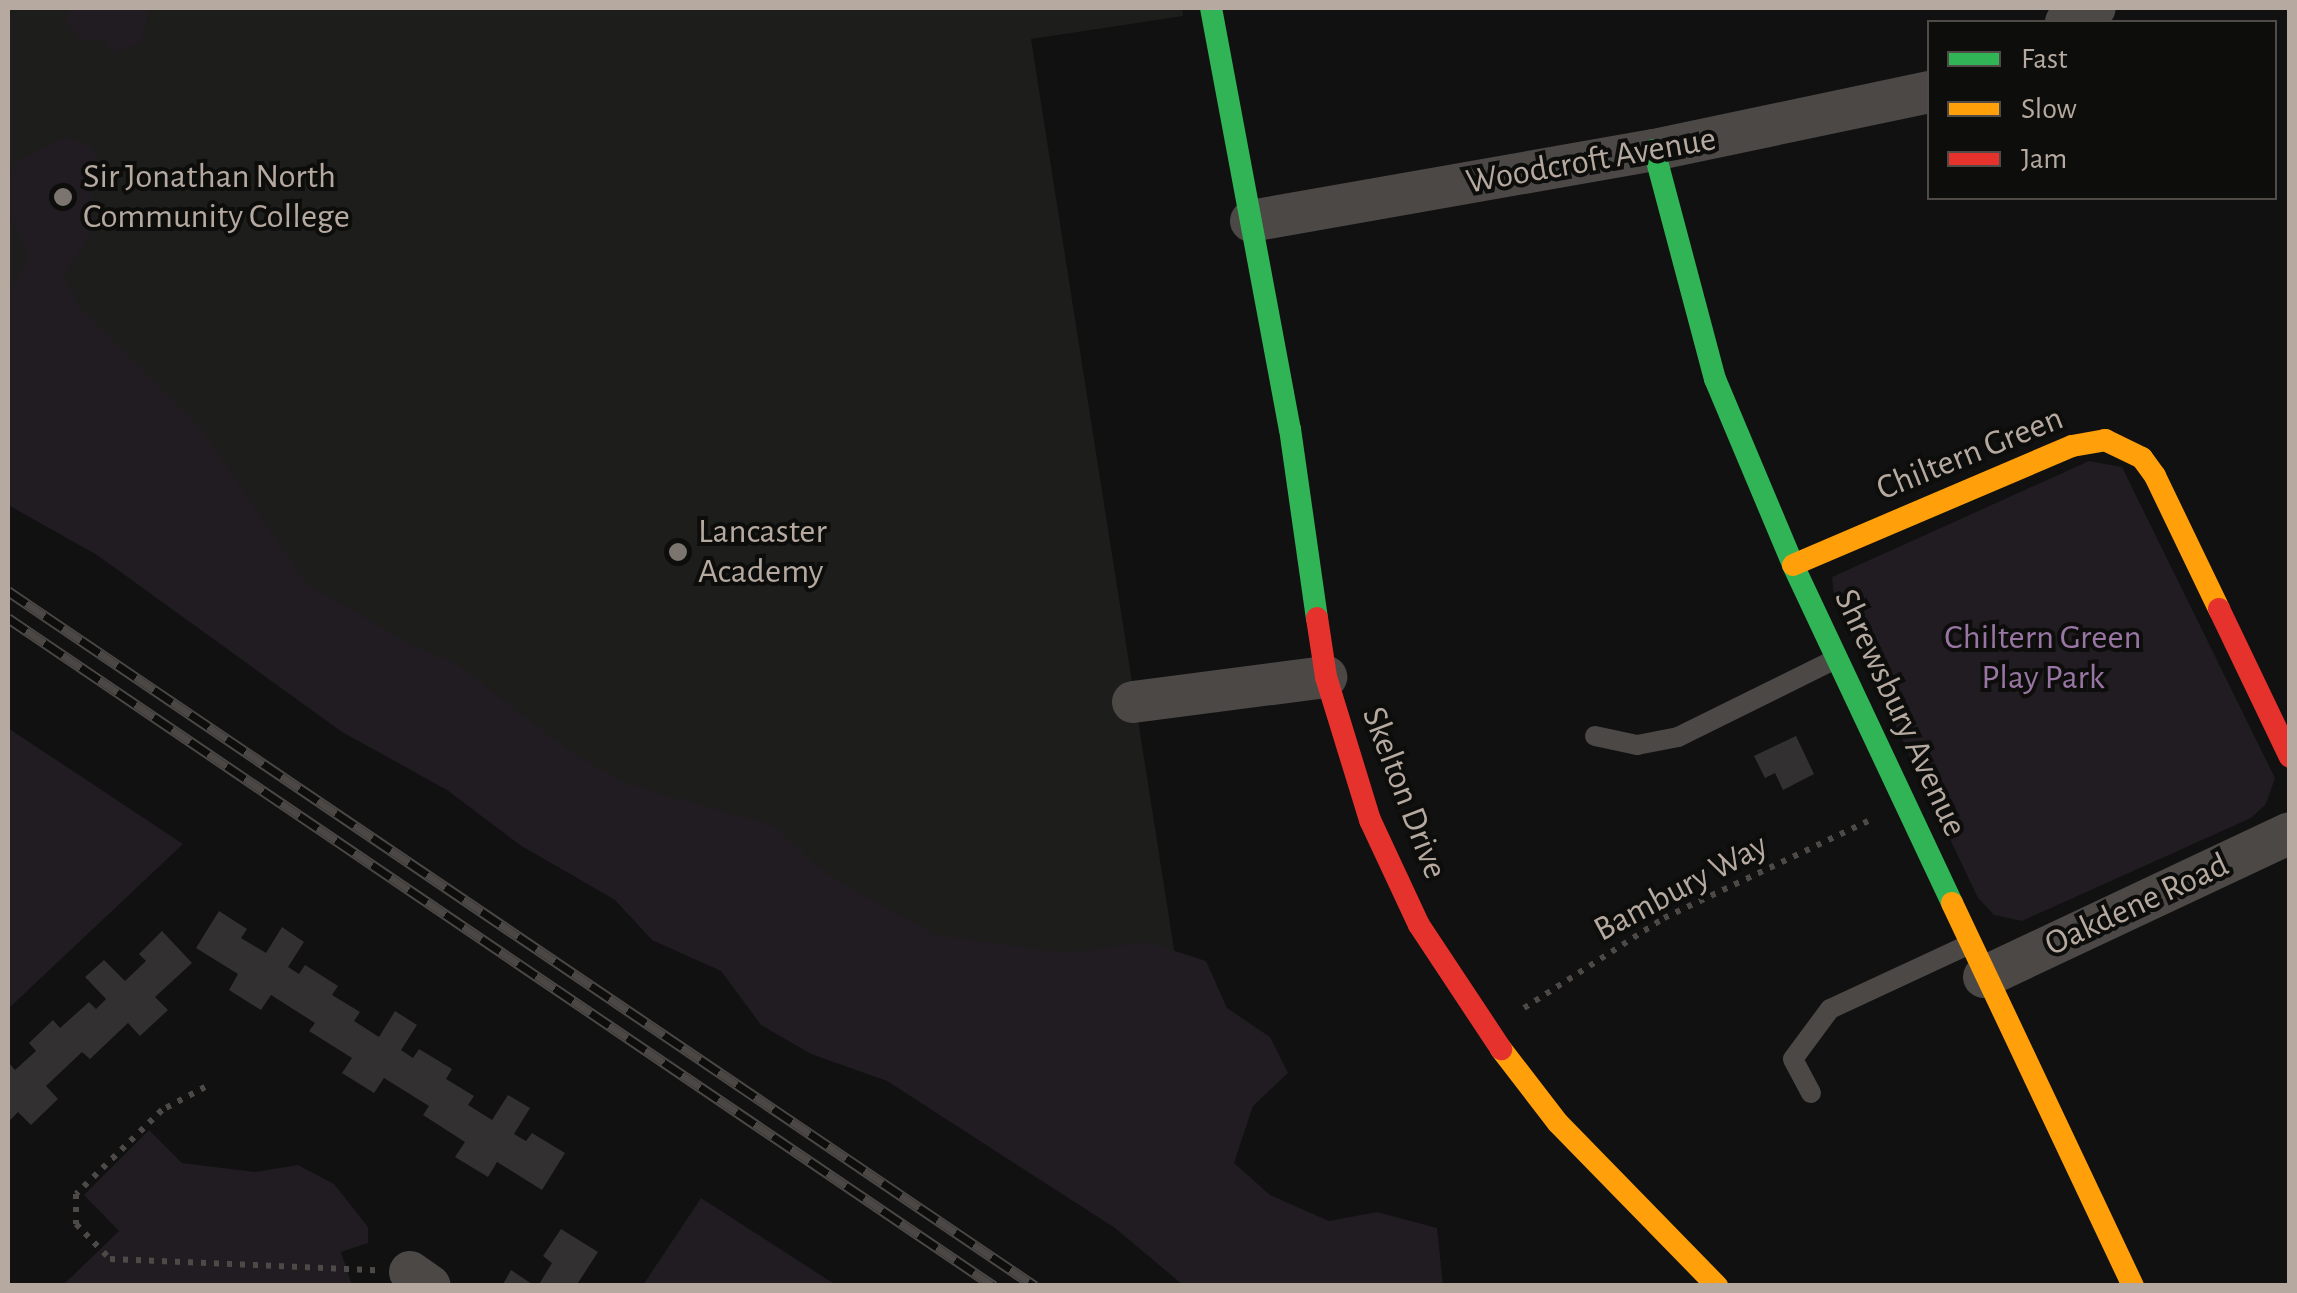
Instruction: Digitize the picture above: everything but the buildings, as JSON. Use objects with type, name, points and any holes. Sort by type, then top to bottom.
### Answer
[{"type":"street","points":[[2070,20],[2095,8]]},
{"type":"street","name":"Skelton Drive","points":[[1212,13],[1290,428],[1326,677],[1370,820],[1419,924],[1488,1032],[1571,1138],[1717,1286]]},
{"type":"street","name":"Woodcroft Avenue","points":[[1250,222],[1654,150],[1927,93]]},
{"type":"street","name":"Shrewsbury Avenue","points":[[1654,150],[1716,379],[1792,565],[2133,1286]]},
{"type":"street","name":"Chiltern Green","points":[[1792,565],[2072,446],[2105,440],[2142,458],[2155,476],[2290,757]]},
{"type":"street","points":[[1134,702],[1326,677]]},
{"type":"street","name":"Oakdene Road","points":[[1976,961],[2290,833]]},
{"type":"lane","points":[[1595,736],[1637,745],[1678,737],[1836,659]]},
{"type":"lane","points":[[1811,1094],[1793,1059],[1830,1009],[1976,961]]},
{"type":"path","name":"Bambury Way","points":[[1488,1032],[1664,918],[1906,803]]},
{"type":"path","points":[[206,1087],[162,1110],[76,1194],[76,1224],[110,1259],[420,1279]]},
{"type":"shaded area","name":"Lancaster Academy","points":[[8,8],[1182,8],[1183,16],[1031,39],[1176,962],[1183,1105],[485,718],[8,386]]},
{"type":"green space","points":[[70,8],[149,8],[142,43],[112,52],[102,40],[80,40],[66,22]]},
{"type":"green space","points":[[67,137],[93,147],[101,170],[90,200],[96,226],[63,277],[81,308],[199,426],[307,584],[414,646],[454,662],[571,752],[627,784],[774,826],[825,873],[935,935],[1066,953],[1147,942],[1206,961],[1227,1008],[1270,1037],[1288,1073],[1253,1106],[1234,1163],[1270,1195],[1329,1221],[1377,1212],[1437,1228],[1443,1285],[1183,1285],[1115,1228],[887,1081],[811,1054],[761,1025],[721,971],[652,940],[615,900],[520,845],[447,790],[342,732],[97,555],[8,505],[8,294],[29,256],[8,214],[8,185],[14,163]]},
{"type":"green space","name":"Chiltern Green Play Park","points":[[2089,461],[2122,467],[2275,778],[2266,804],[2251,818],[2022,921],[1994,915],[1978,898],[1834,596],[1832,577]]},
{"type":"green space","points":[[8,728],[183,844],[8,1009]]},
{"type":"green space","points":[[149,1130],[182,1163],[255,1172],[298,1165],[334,1184],[368,1227],[368,1243],[341,1252],[352,1285],[63,1285],[119,1231],[84,1195]]},
{"type":"green space","points":[[701,1198],[836,1285],[643,1285]]},
{"type":"railway","points":[[8,591],[1035,1286]]},
{"type":"railway","points":[[8,618],[994,1286]]},
{"type":"traffic: fast","points":[[1211,8],[1290,429],[1317,618]]},
{"type":"traffic: fast","points":[[1654,150],[1715,379],[1793,565],[1952,903]]},
{"type":"traffic: slow","points":[[1793,565],[2072,446],[2105,440],[2142,458],[2155,476],[2219,609]]},
{"type":"traffic: slow","points":[[1952,903],[2133,1286]]},
{"type":"traffic: slow","points":[[1501,1049],[1558,1123],[1717,1286]]},
{"type":"traffic: jam","points":[[2219,609],[2290,757]]},
{"type":"traffic: jam","points":[[1317,618],[1326,677],[1370,820],[1419,925],[1501,1049]]},
{"type":"place","name":"Sir Jonathan North Community College","points":[[63,197]]},
{"type":"place","name":"Lancaster Academy","points":[[678,552]]}]
